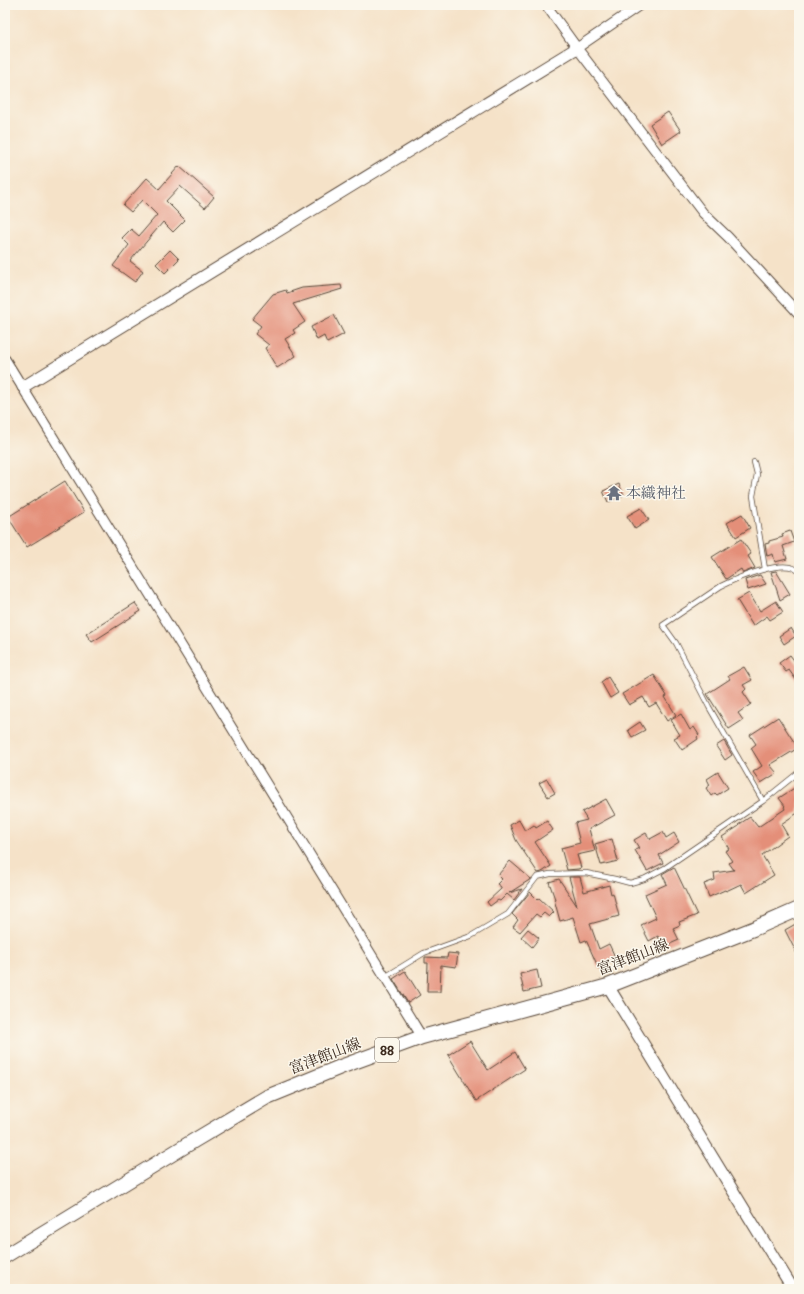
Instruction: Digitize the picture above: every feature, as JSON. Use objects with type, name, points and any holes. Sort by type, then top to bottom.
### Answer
[{"type":"main road","name":"富津館山線","points":[[5,1256],[267,1097],[343,1066],[422,1037],[608,986],[753,929],[799,909]]},
{"type":"street","points":[[546,5],[703,213],[728,237],[799,314]]},
{"type":"street","points":[[22,387],[577,48],[640,5]]},
{"type":"street","points":[[5,359],[422,1037]]},
{"type":"street","points":[[608,986],[793,1289]]},
{"type":"lane","points":[[754,462],[757,474],[753,496],[765,569]]},
{"type":"lane","points":[[763,801],[709,707],[676,643],[663,624],[721,586],[765,569],[790,567],[796,568],[799,572]]},
{"type":"lane","points":[[385,977],[424,953],[471,936],[508,914],[537,877],[550,874],[586,873],[630,883],[644,879],[665,868],[763,801],[799,772]]},
{"type":"building","points":[[668,112],[681,131],[662,144],[650,124]]},
{"type":"building","points":[[179,166],[214,197],[205,208],[180,186],[166,201],[185,220],[173,232],[163,222],[130,261],[143,271],[135,282],[113,266],[129,245],[122,238],[131,229],[139,236],[157,215],[142,200],[131,212],[123,205],[147,178],[159,189]]},
{"type":"building","points":[[170,250],[179,259],[165,273],[156,264]]},
{"type":"building","points":[[341,285],[342,289],[293,304],[305,322],[293,330],[295,333],[285,339],[296,356],[277,368],[265,348],[269,345],[255,334],[261,326],[252,319],[273,294],[286,290],[287,293],[302,288]]},
{"type":"building","points":[[334,315],[344,334],[327,343],[324,336],[317,340],[311,327]]},
{"type":"building","points":[[65,481],[84,512],[27,547],[8,517]]},
{"type":"building","name":"本織神社","points":[[619,484],[624,495],[608,502],[603,491]]},
{"type":"building","points":[[641,508],[649,520],[635,529],[627,516]]},
{"type":"building","points":[[742,514],[750,528],[736,537],[727,523]]},
{"type":"building","points":[[790,531],[794,542],[783,546],[787,559],[775,562],[773,554],[767,556],[765,544],[769,543],[769,541],[783,537],[782,534]]},
{"type":"building","points":[[741,539],[751,554],[748,556],[755,568],[743,573],[741,569],[726,579],[712,557]]},
{"type":"building","points":[[776,571],[790,594],[780,600],[771,572]]},
{"type":"building","points":[[760,575],[766,584],[748,590],[745,580]]},
{"type":"building","points":[[749,593],[760,611],[776,601],[783,612],[770,620],[767,616],[753,626],[737,600]]},
{"type":"building","points":[[135,603],[141,611],[92,642],[86,634]]},
{"type":"building","points":[[791,628],[796,636],[784,644],[779,636]]},
{"type":"building","points":[[790,655],[799,667],[799,684],[789,670],[786,672],[779,663]]},
{"type":"building","points":[[744,667],[752,680],[743,685],[746,689],[743,692],[751,704],[738,713],[743,720],[729,729],[707,694],[730,679],[728,676]]},
{"type":"building","points":[[654,675],[667,696],[665,697],[676,715],[667,721],[656,703],[649,707],[643,697],[629,705],[622,694]]},
{"type":"building","points":[[608,677],[618,693],[610,698],[601,682]]},
{"type":"building","points":[[681,714],[690,730],[694,727],[699,735],[697,737],[698,739],[682,750],[674,738],[680,735],[671,720]]},
{"type":"building","points":[[778,717],[798,748],[770,765],[777,773],[761,783],[753,772],[762,766],[751,748],[756,744],[750,735]]},
{"type":"building","points":[[640,722],[645,730],[632,737],[628,730]]},
{"type":"building","points":[[724,741],[732,755],[725,760],[716,746]]},
{"type":"building","points":[[718,772],[728,788],[717,795],[715,793],[711,796],[706,788],[710,785],[707,779]]},
{"type":"building","points":[[547,779],[555,793],[548,797],[539,783]]},
{"type":"building","points":[[799,785],[799,812],[781,824],[788,836],[762,855],[774,875],[746,893],[741,884],[709,897],[704,884],[715,880],[714,873],[734,870],[729,863],[732,861],[725,851],[729,849],[722,837],[750,817],[758,827],[785,809],[785,806],[779,798]]},
{"type":"building","points":[[606,799],[615,815],[589,829],[595,851],[577,855],[581,868],[567,870],[561,848],[580,843],[575,823],[587,820],[582,812]]},
{"type":"building","points":[[519,820],[525,831],[534,825],[536,828],[547,821],[553,830],[535,842],[551,866],[542,872],[538,873],[516,840],[510,825]]},
{"type":"building","points":[[663,832],[666,838],[674,833],[679,842],[659,855],[663,863],[647,871],[635,850],[639,848],[634,840],[646,833],[650,839]]},
{"type":"building","points":[[612,839],[618,861],[601,865],[595,844]]},
{"type":"building","points":[[510,861],[531,879],[509,893],[522,889],[514,900],[507,894],[500,901],[498,900],[490,906],[487,902],[501,889],[501,887],[497,884],[502,879],[498,875]]},
{"type":"building","points":[[674,867],[697,915],[679,922],[680,925],[673,928],[679,940],[663,947],[658,936],[649,941],[641,925],[656,918],[645,894],[667,884],[662,874]]},
{"type":"building","points":[[569,877],[580,877],[584,892],[609,885],[611,894],[613,893],[619,916],[590,924],[599,949],[609,944],[616,959],[603,965],[604,967],[599,969],[586,940],[581,942],[573,917],[560,921],[549,882],[559,879],[577,906]]},
{"type":"building","points":[[530,892],[554,912],[549,917],[544,913],[540,917],[536,914],[520,932],[513,927],[518,920],[512,914]]},
{"type":"building","points":[[799,922],[799,958],[785,930]]},
{"type":"building","points":[[528,929],[539,938],[532,947],[521,937]]},
{"type":"building","points":[[448,953],[458,954],[456,967],[441,965],[440,992],[427,992],[428,963],[425,963],[425,957],[447,958]]},
{"type":"building","points":[[537,970],[541,988],[524,992],[520,974]]},
{"type":"building","points":[[405,971],[420,995],[408,1003],[393,979]]},
{"type":"building","points":[[470,1041],[488,1070],[515,1052],[525,1069],[476,1101],[448,1055]]},
{"type":"place","name":"本織神社","points":[[614,493]]}]
